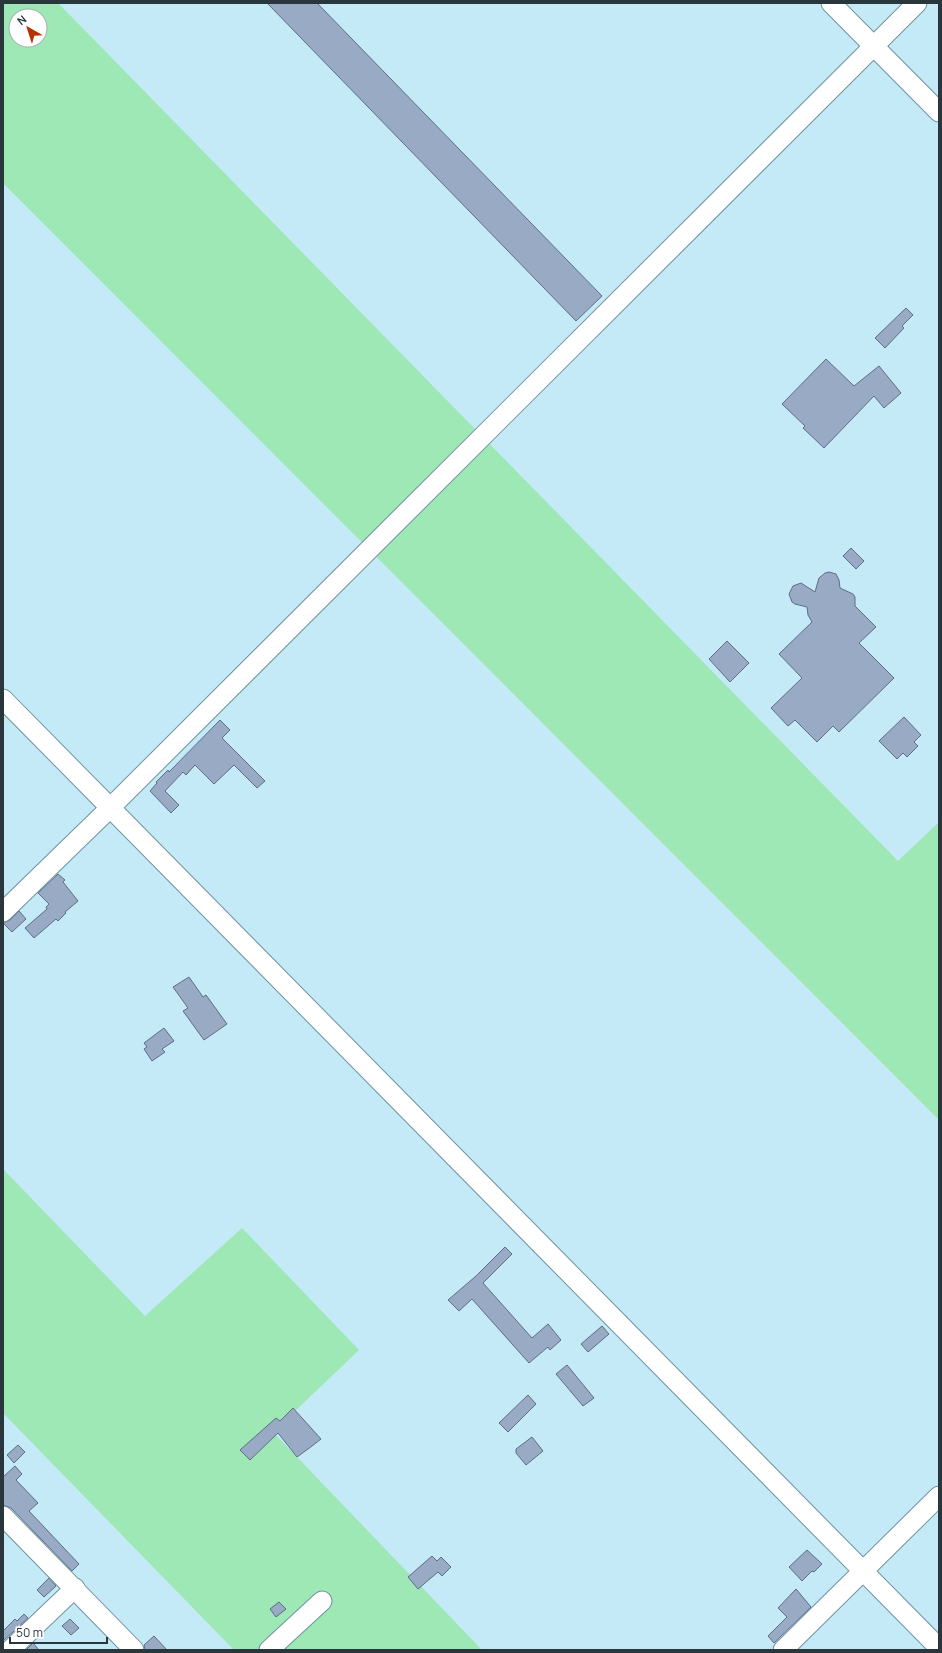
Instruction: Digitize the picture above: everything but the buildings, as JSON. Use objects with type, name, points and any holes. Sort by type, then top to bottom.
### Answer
[{"type":"street","points":[[831,3],[939,112]]},
{"type":"street","points":[[3,912],[110,808],[917,3]]},
{"type":"street","points":[[3,699],[939,1648]]},
{"type":"street","points":[[782,1650],[939,1496]]},
{"type":"street","points":[[3,1516],[134,1650]]},
{"type":"street","points":[[10,1650],[75,1588]]},
{"type":"street","points":[[269,1650],[322,1601]]},
{"type":"green space","points":[[3,3],[58,3],[898,861],[939,822],[939,1120],[3,183]]},
{"type":"green space","points":[[3,1169],[145,1316],[242,1228],[359,1350],[273,1432],[482,1650],[234,1650],[3,1413]]}]
